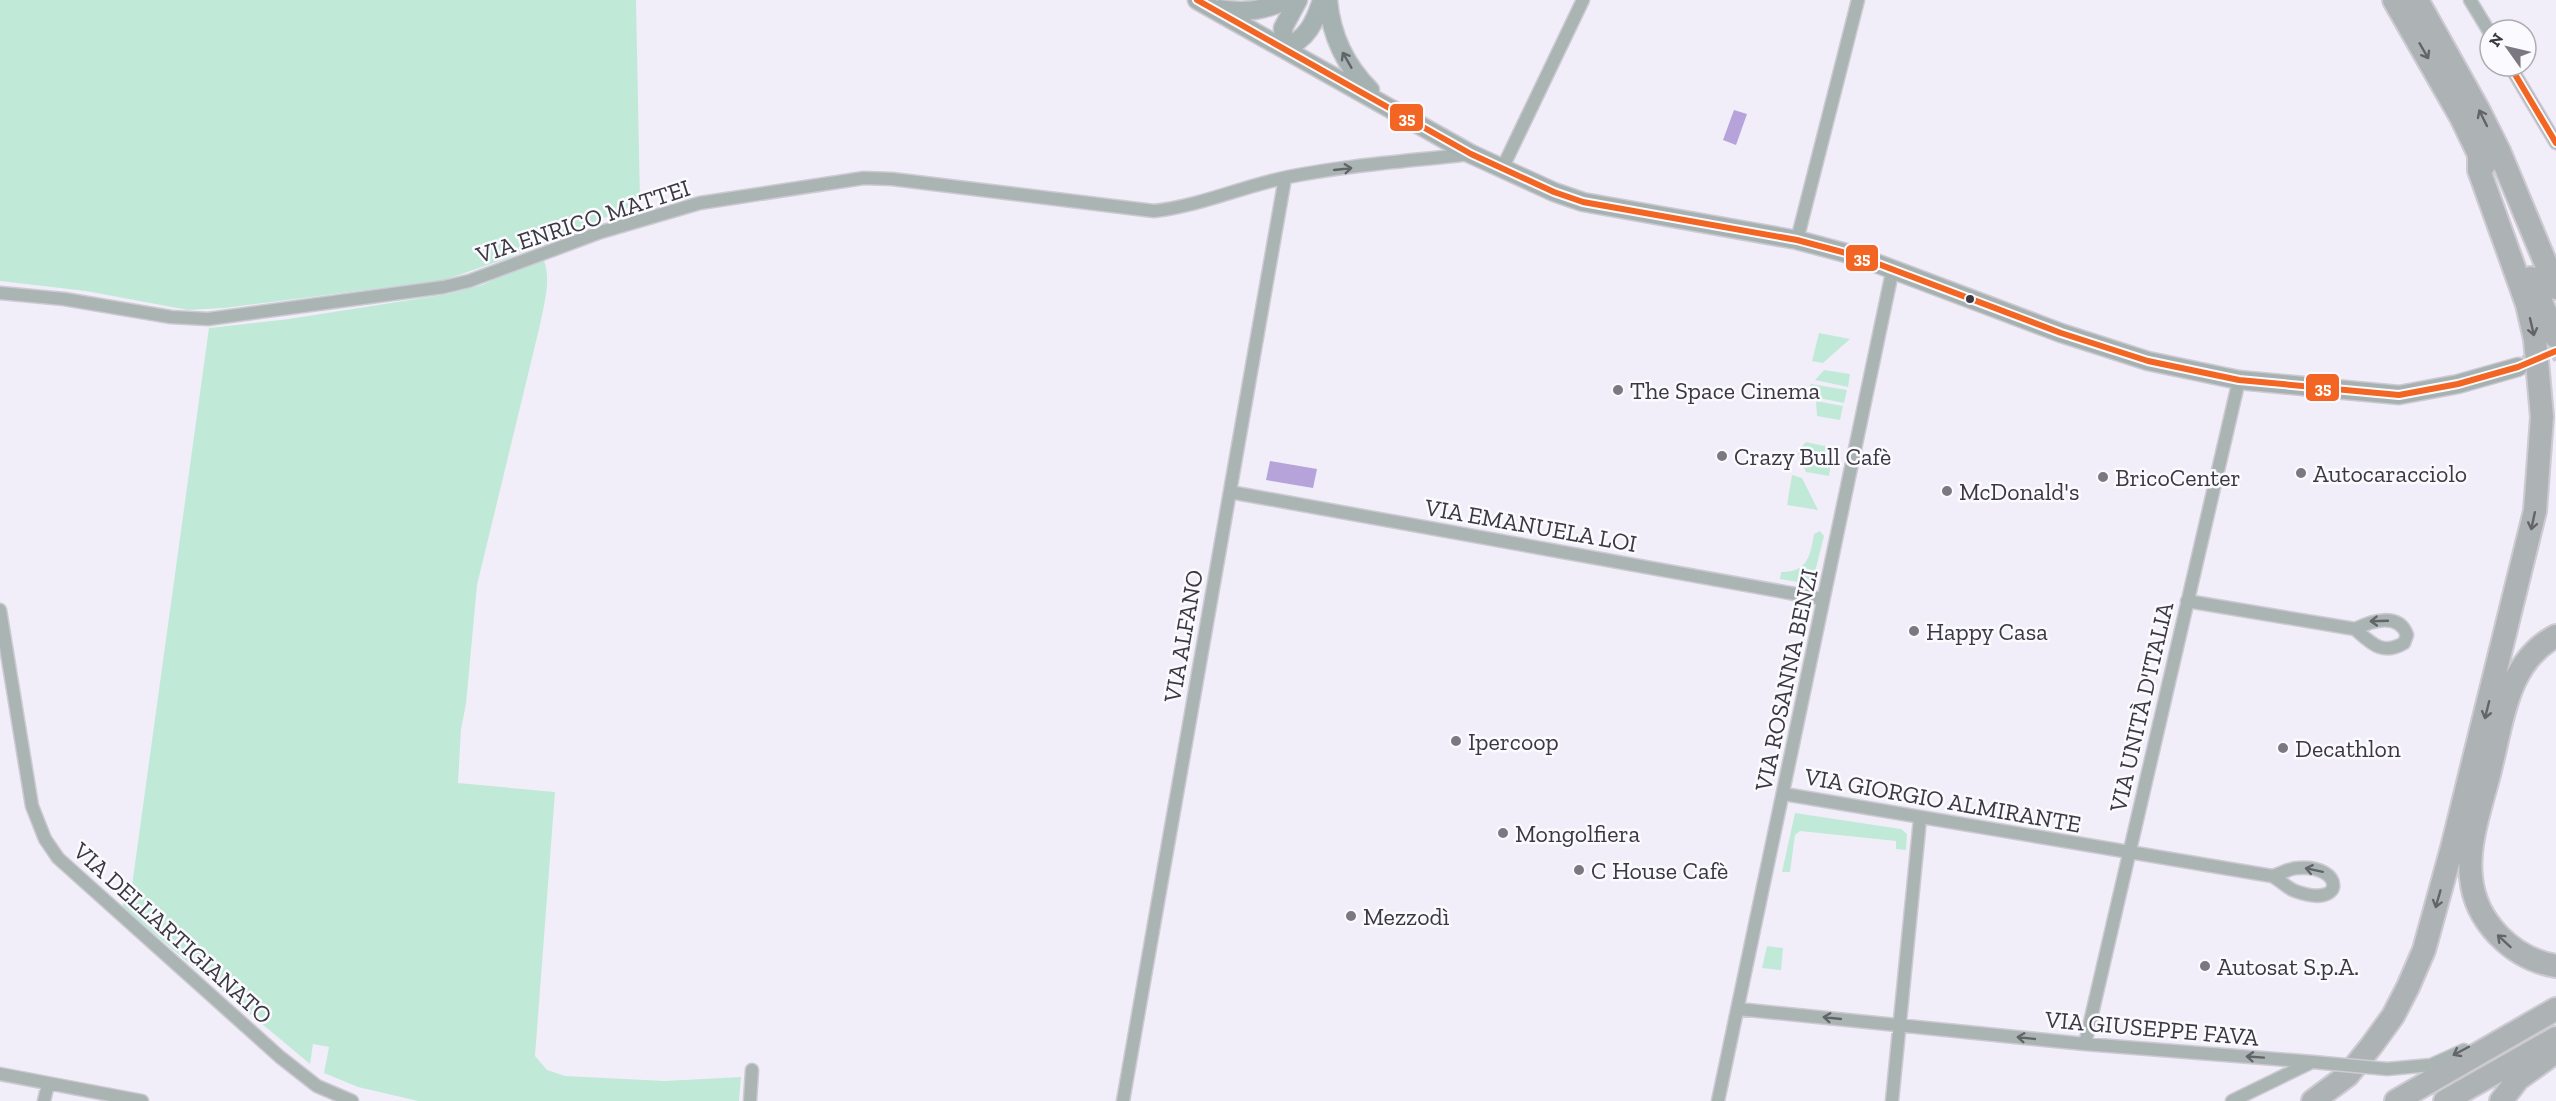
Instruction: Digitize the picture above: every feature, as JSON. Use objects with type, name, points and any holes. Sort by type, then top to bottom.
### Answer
[{"type":"highway","points":[[2394,0],[2489,152],[2556,288]]},
{"type":"highway","points":[[2417,0],[2478,109],[2489,152],[2556,337]]},
{"type":"highway","points":[[2489,152],[2523,188],[2556,258]]},
{"type":"highway","points":[[2313,1101],[2348,1075],[2372,1046],[2398,1007],[2424,950],[2452,848],[2535,511],[2542,417],[2535,339],[2527,304],[2479,170],[2489,152]]},
{"type":"highway","points":[[2556,636],[2532,653],[2518,672],[2508,694],[2475,834],[2470,878],[2477,902],[2489,926],[2506,945],[2528,958],[2556,966]]},
{"type":"highway","points":[[2396,1101],[2554,1010]]},
{"type":"highway","points":[[2445,1101],[2556,1038]]},
{"type":"highway","points":[[2501,1101],[2518,1079],[2556,1052]]},
{"type":"street","points":[[1201,2],[1240,12],[1257,10],[1285,0]]},
{"type":"street","points":[[1284,48],[1283,28],[1298,0]]},
{"type":"street","points":[[1284,48],[1297,44],[1309,30],[1323,0]]},
{"type":"street","points":[[1328,0],[1334,31],[1347,61],[1359,79],[1384,104]]},
{"type":"street","points":[[1502,169],[1583,0]]},
{"type":"street","points":[[1797,240],[1858,0]]},
{"type":"street","points":[[2470,0],[2481,18]]},
{"type":"street","points":[[1201,2],[1471,154],[1583,202],[1797,240],[1857,256],[2061,333],[2148,361],[2239,380],[2399,395],[2458,384],[2517,367]]},
{"type":"street","points":[[2517,78],[2556,143]]},
{"type":"street","name":"VIA ENRICO MATTEI","points":[[0,293],[64,299],[171,317],[208,319],[362,300],[452,285],[469,281],[601,232],[700,203],[864,178],[892,179],[1154,211],[1177,209],[1285,178],[1316,172],[1471,154]]},
{"type":"street","name":"VIA ALFANO","points":[[1123,1101],[1285,178]]},
{"type":"street","name":"VIA ROSANNA BENZI","points":[[1718,1101],[1893,268]]},
{"type":"street","name":"VIA UNITÀ D'ITALIA","points":[[2085,1044],[2239,380]]},
{"type":"street","name":"VIA EMANUELA LOI","points":[[1230,492],[1823,599]]},
{"type":"street","points":[[2187,601],[2355,629]]},
{"type":"street","name":"VIA DELL'ARTIGIANATO","points":[[0,610],[32,806],[45,839],[58,858],[323,1095],[352,1101]]},
{"type":"street","name":"VIA GIORGIO ALMIRANTE","points":[[1784,794],[1920,819],[2272,876]]},
{"type":"street","points":[[1892,1101],[1920,819]]},
{"type":"street","name":"VIA GIUSEPPE FAVA","points":[[1738,1009],[2085,1044],[2387,1069],[2431,1065],[2456,1054],[2505,1026],[2554,1010]]},
{"type":"street","points":[[2232,1101],[2313,1062]]},
{"type":"street","points":[[750,1101],[752,1070]]},
{"type":"street","points":[[0,1074],[142,1101]]},
{"type":"street","points":[[45,1101],[48,1084]]},
{"type":"green space","points":[[0,0],[636,0],[640,203],[508,258],[444,280],[224,308],[188,310],[86,291],[0,281]]},
{"type":"green space","points":[[543,258],[547,283],[540,325],[477,585],[466,704],[461,729],[458,783],[555,792],[535,1056],[547,1070],[565,1076],[665,1081],[741,1077],[739,1101],[418,1101],[358,1087],[324,1073],[329,1047],[313,1044],[310,1064],[122,907],[124,901],[130,900],[209,328],[289,319],[448,294],[482,285]]},
{"type":"green space","points":[[1819,333],[1850,339],[1823,363],[1812,361]]},
{"type":"green space","points":[[1824,370],[1850,374],[1848,387],[1815,380]]},
{"type":"green space","points":[[1811,384],[1847,390],[1844,403],[1814,397],[1809,389]]},
{"type":"green space","points":[[1816,401],[1843,406],[1840,420],[1817,416]]},
{"type":"green space","points":[[1806,442],[1834,448],[1832,459],[1798,454],[1799,449]]},
{"type":"green space","points":[[1799,457],[1831,463],[1829,476],[1806,472]]},
{"type":"green space","points":[[1792,475],[1802,478],[1818,510],[1787,505]]},
{"type":"green space","points":[[1820,531],[1824,536],[1813,580],[1804,583],[1780,579],[1781,572],[1802,566],[1809,556],[1814,534]]},
{"type":"green space","points":[[1795,813],[1901,829],[1907,834],[1906,850],[1896,849],[1896,841],[1800,831],[1795,835],[1790,872],[1782,872]]},
{"type":"green space","points":[[1767,946],[1783,948],[1781,970],[1762,968]]},
{"type":"shaded area","points":[[1734,110],[1747,114],[1736,145],[1723,140]]},
{"type":"shaded area","points":[[1270,461],[1317,469],[1313,488],[1266,480]]},
{"type":"tunnel","points":[[2525,364],[2556,351]]},
{"type":"transit line","name":"35","points":[[1197,0],[1471,154],[1554,192],[1583,202],[1797,240],[1857,256],[2061,333],[2148,361],[2239,380],[2399,395],[2458,384],[2518,367],[2556,351]]},
{"type":"transit line","name":"35","points":[[2517,78],[2556,143]]},
{"type":"place","name":"The Space Cinema","points":[[1618,390]]},
{"type":"place","name":"Crazy Bull Cafè","points":[[1722,456]]},
{"type":"place","name":"Autocaracciolo","points":[[2301,473]]},
{"type":"place","name":"BricoCenter","points":[[2103,477]]},
{"type":"place","name":"McDonald's","points":[[1947,491]]},
{"type":"place","name":"Happy Casa","points":[[1914,631]]},
{"type":"place","name":"Ipercoop","points":[[1456,741]]},
{"type":"place","name":"Decathlon","points":[[2283,748]]},
{"type":"place","name":"Mongolfiera","points":[[1503,833]]},
{"type":"place","name":"C House Cafè","points":[[1579,870]]},
{"type":"place","name":"Mezzodì","points":[[1351,916]]},
{"type":"place","name":"Autosat S.p.A.","points":[[2205,966]]}]
